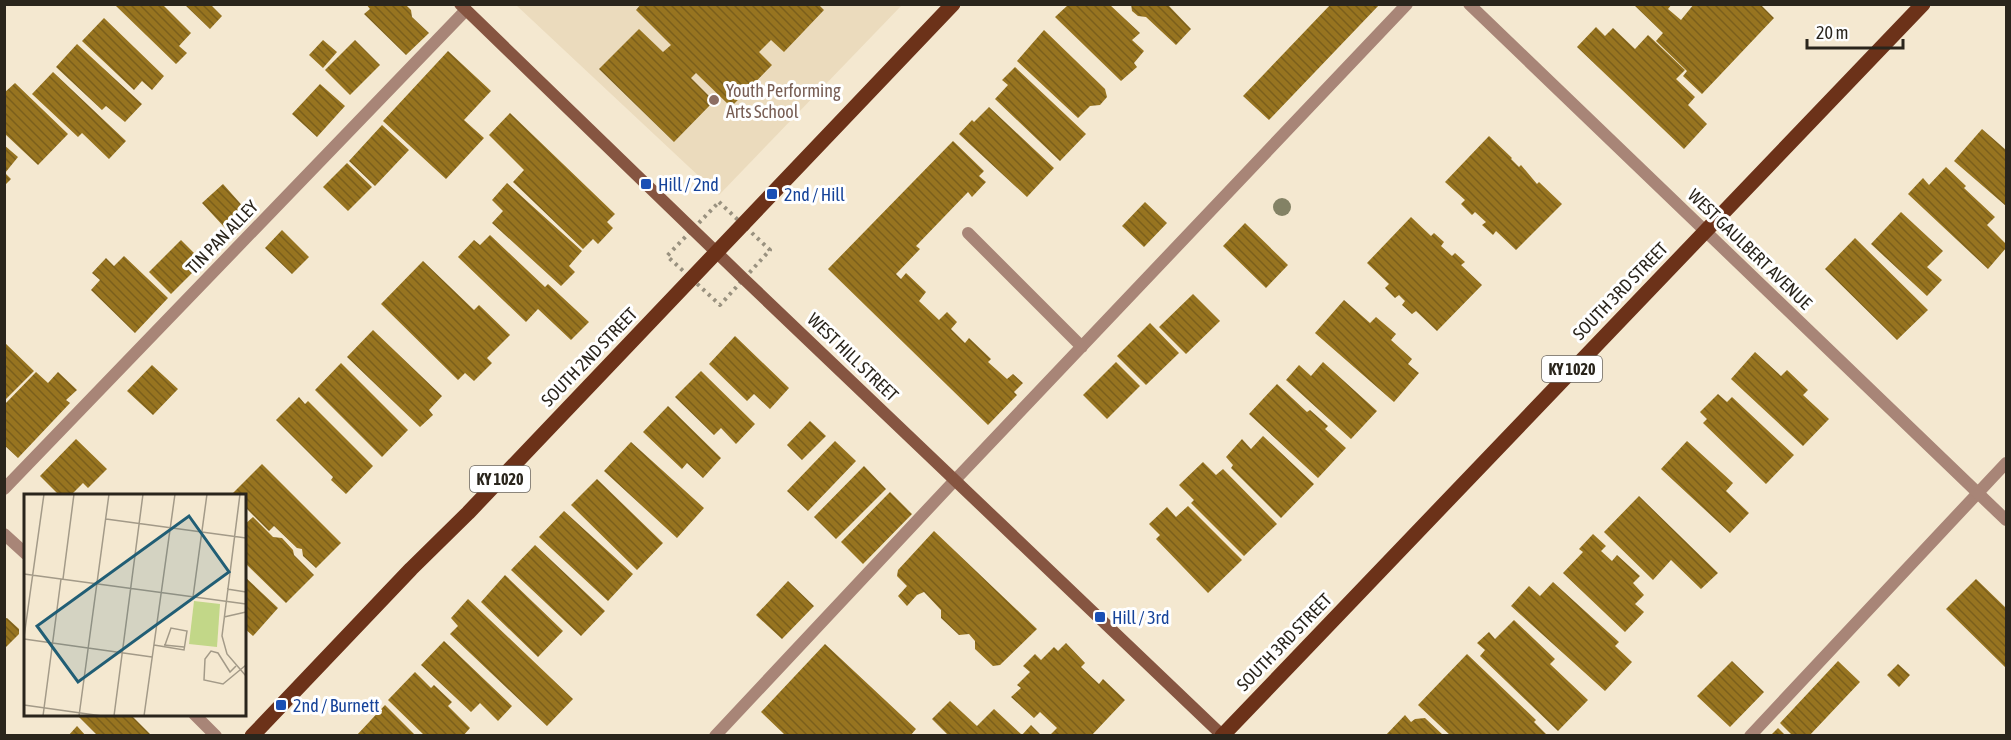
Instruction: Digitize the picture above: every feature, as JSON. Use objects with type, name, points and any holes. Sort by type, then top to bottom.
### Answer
[{"type":"main road","name":"SOUTH 2ND STREET","points":[[252,735],[411,569],[468,513],[953,4]]},
{"type":"main road","name":"SOUTH 3RD STREET","points":[[1222,735],[1923,4]]},
{"type":"street","points":[[715,735],[1407,4]]},
{"type":"street","name":"WEST GAULBERT AVENUE","points":[[1468,4],[2007,520]]},
{"type":"street","name":"WEST HILL STREET","points":[[463,7],[1222,735]]},
{"type":"street","name":"TIN PAN ALLEY","points":[[4,489],[463,7]]},
{"type":"street","points":[[968,233],[1082,346]]},
{"type":"street","points":[[1750,735],[2007,463]]},
{"type":"street","points":[[4,534],[24,552]]},
{"type":"street","points":[[196,716],[216,735]]},
{"type":"shaded area","name":"Youth Performing Arts School","points":[[516,5],[902,5],[719,195]]},
{"type":"building","points":[[117,4],[162,4],[191,33],[179,46],[187,53],[176,64],[116,6]]},
{"type":"building","points":[[184,4],[213,4],[212,6],[222,16],[210,29]]},
{"type":"building","points":[[366,4],[405,4],[411,10],[412,17],[429,33],[406,55],[364,14],[370,9]]},
{"type":"building","points":[[641,4],[818,4],[824,10],[784,52],[771,40],[759,52],[772,65],[731,107],[696,73],[691,78],[714,101],[674,142],[599,69],[639,29],[663,52],[671,45],[636,10]]},
{"type":"building","points":[[1131,4],[1170,4],[1169,6],[1191,29],[1176,45],[1146,17],[1138,16],[1132,11]]},
{"type":"building","points":[[1331,4],[1380,4],[1269,120],[1243,96]]},
{"type":"building","points":[[1633,4],[1672,4],[1668,9],[1681,20],[1694,4],[1760,4],[1774,18],[1702,94],[1683,76],[1687,71],[1656,41],[1663,33]]},
{"type":"building","points":[[1068,5],[1110,5],[1140,33],[1132,40],[1144,51],[1134,63],[1137,67],[1121,81],[1055,17]]},
{"type":"building","points":[[104,18],[164,76],[152,90],[142,81],[134,90],[82,41]]},
{"type":"building","points":[[1596,27],[1605,36],[1613,28],[1635,49],[1648,35],[1685,70],[1676,79],[1695,97],[1688,105],[1707,124],[1684,149],[1577,47]]},
{"type":"building","points":[[1044,30],[1105,89],[1107,97],[1100,105],[1090,106],[1078,118],[1017,61]]},
{"type":"building","points":[[323,40],[337,52],[323,68],[309,55]]},
{"type":"building","points":[[355,40],[380,65],[350,95],[325,70]]},
{"type":"building","points":[[77,44],[142,104],[125,122],[106,106],[102,110],[56,67]]},
{"type":"building","points":[[448,51],[491,91],[464,120],[484,138],[446,179],[383,121]]},
{"type":"building","points":[[1015,67],[1086,134],[1060,161],[995,99],[1008,85],[1002,80]]},
{"type":"building","points":[[53,72],[126,141],[109,159],[82,133],[78,137],[32,94]]},
{"type":"building","points":[[15,83],[68,134],[38,165],[4,133],[4,93]]},
{"type":"building","points":[[320,84],[345,106],[317,137],[292,114]]},
{"type":"building","points":[[989,107],[1054,168],[1027,197],[959,134]]},
{"type":"building","points":[[510,113],[615,214],[607,222],[613,228],[598,244],[593,239],[583,249],[513,182],[524,170],[489,135]]},
{"type":"building","points":[[382,125],[409,150],[375,186],[349,161]]},
{"type":"building","points":[[1982,129],[2006,150],[2006,206],[1954,161]]},
{"type":"building","points":[[1489,136],[1519,167],[1521,165],[1537,184],[1539,182],[1562,204],[1516,250],[1496,231],[1493,235],[1482,225],[1486,222],[1475,212],[1472,215],[1461,204],[1465,200],[1445,182]]},
{"type":"building","points":[[953,141],[984,171],[979,176],[986,182],[972,197],[968,192],[916,246],[920,249],[896,274],[901,279],[906,273],[926,292],[919,301],[939,320],[947,312],[957,322],[951,329],[965,343],[969,338],[991,359],[988,362],[1007,379],[1013,374],[1023,383],[1014,392],[1017,395],[988,425],[828,269]]},
{"type":"building","points":[[4,145],[18,157],[5,173],[11,179],[4,186]]},
{"type":"building","points":[[347,163],[372,187],[348,211],[323,187]]},
{"type":"building","points":[[1946,167],[1966,186],[1964,188],[1995,217],[1987,225],[2006,244],[2006,248],[1988,269],[1908,194],[1923,178],[1929,185]]},
{"type":"building","points":[[507,183],[582,251],[569,266],[575,272],[561,286],[492,223],[503,211],[492,200]]},
{"type":"building","points":[[223,184],[247,211],[227,230],[202,203]]},
{"type":"building","points":[[1145,202],[1167,223],[1144,247],[1122,226]]},
{"type":"building","points":[[1901,212],[1943,251],[1927,267],[1942,280],[1927,296],[1871,244]]},
{"type":"building","points":[[1411,217],[1431,236],[1434,233],[1444,242],[1441,246],[1452,256],[1455,253],[1465,262],[1461,265],[1482,285],[1437,331],[1416,311],[1412,314],[1402,305],[1405,301],[1399,295],[1395,298],[1385,288],[1389,284],[1367,263]]},
{"type":"building","points":[[1245,223],[1288,265],[1266,288],[1223,246]]},
{"type":"building","points":[[282,230],[309,257],[292,274],[265,248]]},
{"type":"building","points":[[490,235],[545,287],[548,284],[589,322],[571,340],[538,309],[526,322],[458,257],[474,240],[480,245]]},
{"type":"building","points":[[1855,238],[1928,310],[1897,340],[1825,269]]},
{"type":"building","points":[[181,240],[203,262],[171,294],[149,272]]},
{"type":"building","points":[[124,256],[168,298],[135,333],[91,290],[100,280],[92,273],[106,258],[114,266]]},
{"type":"building","points":[[423,261],[474,310],[479,305],[510,335],[487,358],[492,363],[474,381],[465,373],[458,380],[381,304]]},
{"type":"building","points":[[1193,294],[1220,321],[1186,354],[1159,327]]},
{"type":"building","points":[[1344,300],[1370,323],[1376,317],[1396,334],[1391,340],[1412,359],[1408,364],[1419,373],[1394,402],[1315,333]]},
{"type":"building","points":[[1150,323],[1179,353],[1146,385],[1117,356]]},
{"type":"building","points":[[373,330],[442,396],[429,410],[433,415],[420,427],[347,357]]},
{"type":"building","points":[[735,336],[789,388],[770,409],[754,394],[747,401],[709,364]]},
{"type":"building","points":[[4,342],[34,371],[4,401]]},
{"type":"building","points":[[1755,352],[1781,376],[1787,370],[1808,390],[1803,395],[1829,419],[1803,446],[1731,379]]},
{"type":"building","points":[[1116,362],[1140,386],[1107,419],[1083,395]]},
{"type":"building","points":[[1323,362],[1377,411],[1351,439],[1286,380],[1299,365],[1311,376]]},
{"type":"building","points":[[341,363],[408,430],[382,457],[315,390]]},
{"type":"building","points":[[152,365],[178,389],[153,415],[127,391]]},
{"type":"building","points":[[701,371],[755,424],[736,444],[721,428],[714,435],[675,397]]},
{"type":"building","points":[[36,372],[48,383],[58,372],[77,390],[66,400],[70,403],[18,458],[4,445],[4,405]]},
{"type":"building","points":[[1277,384],[1307,412],[1310,410],[1328,426],[1325,429],[1346,448],[1318,478],[1249,414]]},
{"type":"building","points":[[1718,394],[1727,402],[1732,397],[1794,455],[1766,484],[1703,423],[1707,419],[1700,412]]},
{"type":"building","points":[[299,397],[305,404],[308,401],[373,466],[346,494],[331,480],[333,477],[276,420]]},
{"type":"building","points":[[668,406],[721,458],[703,478],[687,463],[682,469],[643,432]]},
{"type":"building","points":[[810,421],[826,436],[802,460],[787,445]]},
{"type":"building","points":[[1263,436],[1314,484],[1281,518],[1231,468],[1233,465],[1226,457],[1242,439],[1251,449]]},
{"type":"building","points":[[76,439],[107,469],[88,488],[83,483],[72,494],[58,494],[40,476]]},
{"type":"building","points":[[835,441],[856,461],[808,511],[787,491]]},
{"type":"building","points":[[1687,441],[1733,483],[1726,491],[1749,513],[1730,533],[1661,469]]},
{"type":"building","points":[[631,442],[704,508],[677,538],[604,471]]},
{"type":"building","points":[[1203,462],[1216,475],[1223,469],[1277,524],[1244,556],[1191,503],[1194,500],[1179,485]]},
{"type":"building","points":[[262,464],[341,543],[316,568],[303,556],[302,549],[297,548],[274,526],[269,531],[246,508],[246,494],[232,494]]},
{"type":"building","points":[[864,466],[886,489],[836,539],[814,517]]},
{"type":"building","points":[[597,479],[663,543],[637,570],[571,505]]},
{"type":"building","points":[[890,492],[912,514],[863,564],[841,542]]},
{"type":"building","points":[[1639,496],[1718,573],[1701,589],[1671,560],[1653,580],[1604,532]]},
{"type":"building","points":[[1188,506],[1242,560],[1208,593],[1156,539],[1160,535],[1149,524],[1167,507],[1176,517]]},
{"type":"building","points":[[564,511],[633,574],[608,601],[539,537]]},
{"type":"building","points":[[253,517],[273,537],[282,538],[293,550],[294,555],[314,575],[286,603],[246,564],[246,523]]},
{"type":"building","points":[[934,531],[1037,629],[1000,665],[993,666],[975,649],[975,641],[969,634],[959,635],[941,618],[941,610],[924,592],[917,595],[907,606],[898,596],[907,586],[897,576],[898,570]]},
{"type":"building","points":[[1593,534],[1606,546],[1601,551],[1612,561],[1617,555],[1640,576],[1633,583],[1644,595],[1635,604],[1644,612],[1625,632],[1563,573],[1583,552],[1579,549]]},
{"type":"building","points":[[535,545],[605,611],[581,636],[511,570]]},
{"type":"building","points":[[505,575],[563,631],[538,657],[481,602]]},
{"type":"building","points":[[246,578],[278,608],[253,636],[246,630]]},
{"type":"building","points":[[1976,579],[2006,608],[2006,668],[1946,609]]},
{"type":"building","points":[[788,581],[814,606],[782,639],[756,615]]},
{"type":"building","points":[[1553,582],[1619,642],[1615,646],[1632,662],[1605,691],[1511,606],[1529,586],[1540,596]]},
{"type":"building","points":[[468,599],[573,699],[547,726],[450,634],[458,626],[451,618]]},
{"type":"building","points":[[7,618],[19,629],[19,634],[4,649],[4,619]]},
{"type":"building","points":[[1514,620],[1555,659],[1550,664],[1588,700],[1558,731],[1480,656],[1485,650],[1477,643],[1489,632],[1495,639]]},
{"type":"building","points":[[444,641],[512,706],[498,721],[480,703],[471,712],[421,665]]},
{"type":"building","points":[[1066,643],[1085,663],[1081,667],[1099,684],[1103,679],[1125,700],[1091,736],[1052,736],[1051,734],[1057,728],[1040,712],[1034,718],[1011,697],[1021,688],[1017,685],[1030,672],[1023,666],[1035,654],[1041,660],[1054,647],[1058,651]]},
{"type":"building","points":[[825,644],[916,729],[910,736],[782,736],[784,734],[761,712]]},
{"type":"building","points":[[1467,654],[1536,720],[1534,722],[1548,736],[1451,736],[1418,705]]},
{"type":"building","points":[[1732,661],[1764,692],[1730,727],[1697,696]]},
{"type":"building","points":[[1838,661],[1860,682],[1809,736],[1793,736],[1780,723]]},
{"type":"building","points":[[1898,664],[1910,675],[1899,687],[1887,675]]},
{"type":"building","points":[[415,672],[431,688],[434,685],[452,702],[448,706],[470,728],[463,736],[425,736],[388,700]]},
{"type":"building","points":[[950,701],[977,726],[994,709],[1022,735],[1031,725],[1042,736],[949,736],[932,719]]},
{"type":"building","points":[[385,705],[416,736],[356,736]]},
{"type":"building","points":[[1405,715],[1411,722],[1425,718],[1444,736],[1385,736]]},
{"type":"building","points":[[78,716],[132,716],[152,736],[98,736]]},
{"type":"building","points":[[77,726],[86,736],[68,736]]},
{"type":"building","points":[[1778,728],[1786,736],[1770,736]]},
{"type":"place","name":"Youth Performing Arts School","points":[[714,100]]},
{"type":"place","name":"Hill / 2nd","points":[[646,184]]},
{"type":"place","name":"2nd / Hill","points":[[772,194]]},
{"type":"place","name":"Hill / 3rd","points":[[1100,617]]},
{"type":"place","name":"2nd / Burnett","points":[[281,705]]}]
